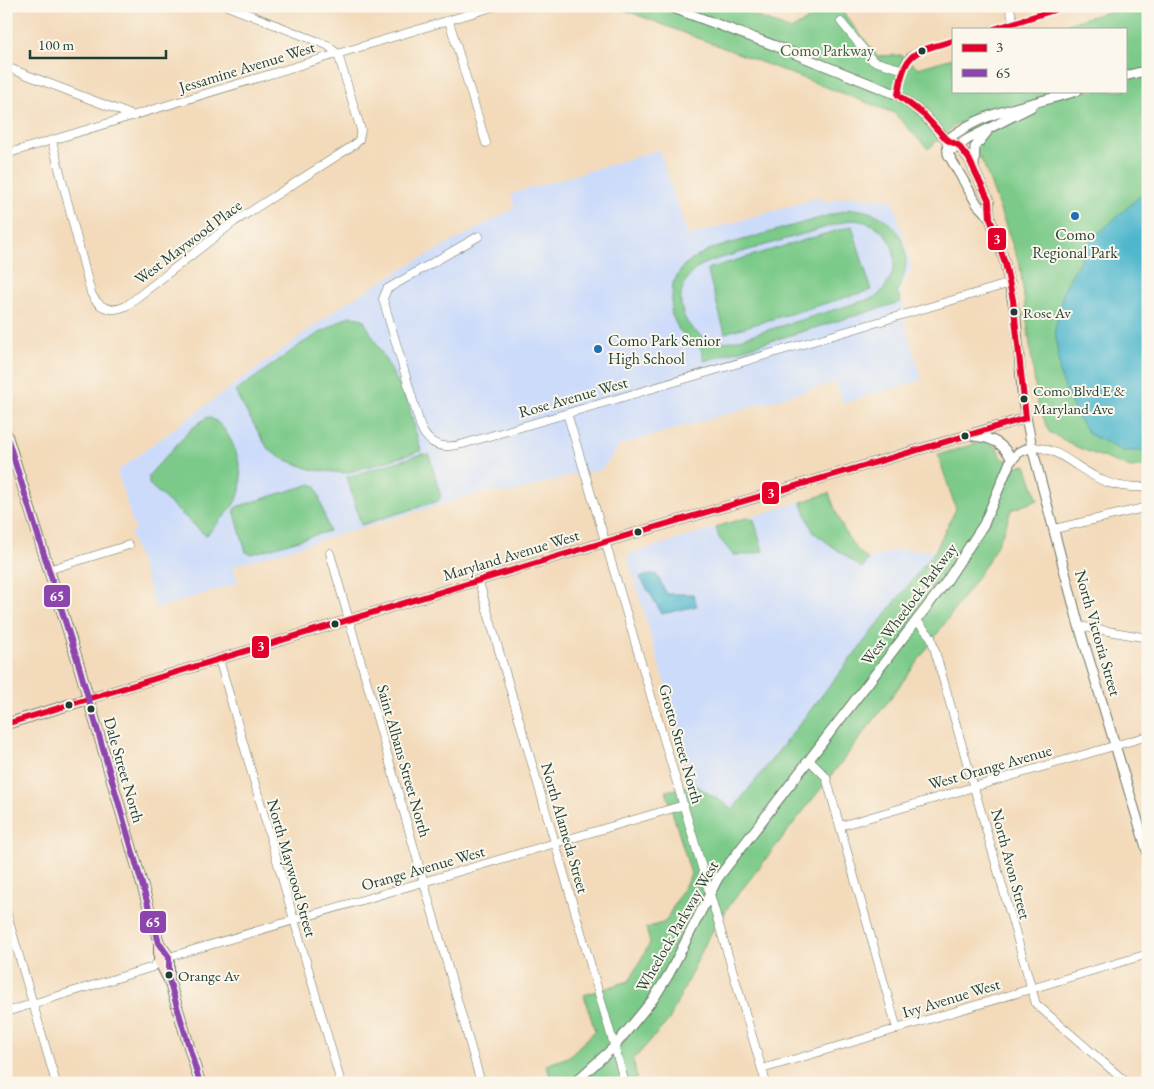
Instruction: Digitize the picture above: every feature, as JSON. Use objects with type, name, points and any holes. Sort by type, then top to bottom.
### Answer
[{"type":"main road","name":"Dale Street North","points":[[6,433],[8,445],[88,699],[159,943],[159,961],[169,980],[200,1083]]},
{"type":"main road","name":"Maryland Avenue West","points":[[6,724],[88,699]]},
{"type":"main road","name":"Dale Street North","points":[[159,943],[169,957],[169,980]]},
{"type":"street","points":[[227,6],[327,45],[338,54]]},
{"type":"street","name":"Jessamine Avenue West","points":[[6,154],[496,6]]},
{"type":"street","points":[[668,6],[773,45],[898,95],[924,115],[947,140],[958,145]]},
{"type":"street","points":[[1009,6],[1014,22]]},
{"type":"street","points":[[996,28],[1068,6]]},
{"type":"street","points":[[449,20],[486,143]]},
{"type":"street","points":[[841,22],[873,61],[901,69]]},
{"type":"street","points":[[898,95],[901,69],[912,53],[952,41]]},
{"type":"street","name":"West Maywood Place","points":[[52,141],[92,296],[101,306],[113,310],[120,309],[234,222],[357,143],[361,130],[338,54]]},
{"type":"street","points":[[6,67],[134,116]]},
{"type":"street","points":[[1126,76],[1148,70]]},
{"type":"street","points":[[947,140],[962,128],[1011,108],[1038,103],[1073,92]]},
{"type":"street","points":[[948,154],[958,145],[1038,103]]},
{"type":"street","points":[[975,172],[975,147],[993,127]]},
{"type":"street","points":[[947,140],[948,154],[977,204],[990,218]]},
{"type":"street","name":"North Victoria Street","points":[[958,145],[975,172],[989,201],[990,218],[1010,283],[1019,338],[1026,418],[1032,447],[1079,626],[1148,854]]},
{"type":"street","name":"Rose Avenue West","points":[[479,236],[387,289],[383,299],[426,438],[433,444],[443,447],[463,444],[1010,283]]},
{"type":"street","name":"Grotto Street North","points":[[568,413],[766,1083]]},
{"type":"street","name":"Maryland Avenue West","points":[[88,699],[479,582],[605,542],[1026,418]]},
{"type":"street","points":[[969,435],[990,437],[996,440],[1012,459],[1019,452],[1032,447],[1046,448],[1086,473],[1109,483],[1129,487],[1148,486]]},
{"type":"street","name":"West Wheelock Parkway","points":[[797,775],[917,621],[979,533],[1012,459]]},
{"type":"street","points":[[1054,529],[1148,507]]},
{"type":"street","points":[[48,570],[130,545]]},
{"type":"street","name":"Saint Albans Street North","points":[[330,553],[482,1083]]},
{"type":"street","name":"North Alameda Street","points":[[479,582],[625,1083]]},
{"type":"street","name":"North Avon Street","points":[[917,621],[931,637],[1036,1004],[1127,1083]]},
{"type":"street","points":[[1079,626],[1148,638]]},
{"type":"street","name":"North Maywood Street","points":[[219,660],[293,921],[342,1083]]},
{"type":"street","name":"West Orange Avenue","points":[[840,826],[1148,736]]},
{"type":"street","points":[[809,760],[826,777],[897,1029]]},
{"type":"street","name":"Wheelock Parkway West","points":[[574,1083],[614,1047],[640,1016],[664,981],[718,878],[797,775]]},
{"type":"street","name":"Orange Avenue West","points":[[169,957],[684,805]]},
{"type":"street","points":[[6,911],[56,1083]]},
{"type":"street","name":"Ivy Avenue West","points":[[762,1069],[1148,954]]},
{"type":"street","points":[[6,1012],[153,967],[159,961]]},
{"type":"shaded area","name":"Como Park Senior High School","points":[[659,150],[688,236],[820,197],[823,203],[848,196],[893,200],[912,268],[899,290],[903,303],[903,317],[922,380],[843,403],[836,382],[620,445],[601,470],[575,474],[507,494],[493,491],[476,494],[233,566],[238,583],[156,609],[130,533],[135,531],[117,471],[341,306],[404,268],[515,208],[511,194]]},
{"type":"shaded area","points":[[829,493],[845,533],[858,552],[868,559],[897,550],[935,551],[710,838],[627,555]]},
{"type":"green space","name":"Como Regional Park","points":[[614,6],[731,6],[791,30],[830,6],[838,6],[877,56],[901,55],[918,68],[952,58],[952,92],[1126,92],[1126,28],[1053,28],[1126,6],[1148,6],[1148,466],[1131,468],[1079,448],[1049,432],[1037,401],[1020,266],[984,165],[959,122],[928,149],[894,113]]},
{"type":"green space","points":[[851,209],[867,211],[881,217],[892,225],[900,236],[905,248],[904,276],[897,291],[901,302],[704,361],[701,349],[679,330],[671,313],[673,283],[684,265],[708,250]],"holes":[[[851,220],[866,222],[879,228],[893,248],[892,273],[886,285],[876,297],[732,341],[714,340],[699,334],[688,324],[682,310],[681,296],[685,282],[695,270],[711,261]]]},
{"type":"green space","points":[[852,226],[871,290],[725,333],[707,269]]},
{"type":"green space","points":[[349,316],[363,319],[407,399],[421,451],[346,473],[313,470],[281,458],[268,449],[235,392],[301,344]]},
{"type":"green space","points":[[207,417],[216,421],[230,439],[239,463],[241,487],[238,497],[228,512],[206,536],[149,484],[149,475],[190,430]]},
{"type":"green space","points":[[984,441],[996,447],[1002,458],[1017,466],[1026,465],[1038,500],[1011,510],[992,555],[974,583],[866,730],[729,906],[708,938],[669,1020],[633,1060],[637,1078],[624,1083],[537,1083],[550,1075],[546,1065],[568,1057],[595,1031],[584,995],[629,981],[650,943],[646,928],[665,922],[691,874],[666,791],[695,785],[733,809],[935,551],[956,509],[938,455]]},
{"type":"green space","points":[[422,454],[429,455],[441,497],[438,501],[361,525],[347,477]]},
{"type":"green space","points":[[311,484],[316,486],[329,531],[252,554],[246,552],[234,510],[236,507]]},
{"type":"green space","points":[[829,493],[849,538],[860,553],[868,559],[862,568],[813,532],[801,502]]},
{"type":"green space","points":[[749,517],[754,520],[763,551],[747,555],[733,555],[719,538],[716,527]]},
{"type":"water","points":[[1148,189],[1148,451],[1123,451],[1089,434],[1076,415],[1060,375],[1055,330],[1064,289],[1091,240]]},
{"type":"water","points":[[656,574],[667,594],[693,594],[697,606],[662,614],[640,577]]},
{"type":"transit line","name":"3","points":[[997,28],[1067,6]]},
{"type":"transit line","name":"3","points":[[898,95],[904,70],[908,61],[913,56],[920,51],[952,41]]},
{"type":"transit line","name":"3","points":[[898,95],[924,115],[947,140],[958,145],[969,159],[989,201],[990,218],[1005,263],[1013,300],[1026,418]]},
{"type":"transit line","name":"3","points":[[6,724],[605,542],[1026,418]]},
{"type":"transit line","name":"65","points":[[6,434],[77,659],[159,943],[169,957],[169,980],[200,1083]]},
{"type":"place","name":"Como Regional Park","points":[[1075,216]]},
{"type":"place","name":"Rose Av","points":[[1014,312]]},
{"type":"place","name":"Como Park Senior High School","points":[[598,349]]},
{"type":"place","name":"Como Blvd E & Maryland Ave","points":[[1024,399]]},
{"type":"place","name":"Orange Av","points":[[169,975]]},
{"type":"park label","name":"Como Parkway","points":[[827,50]]}]
